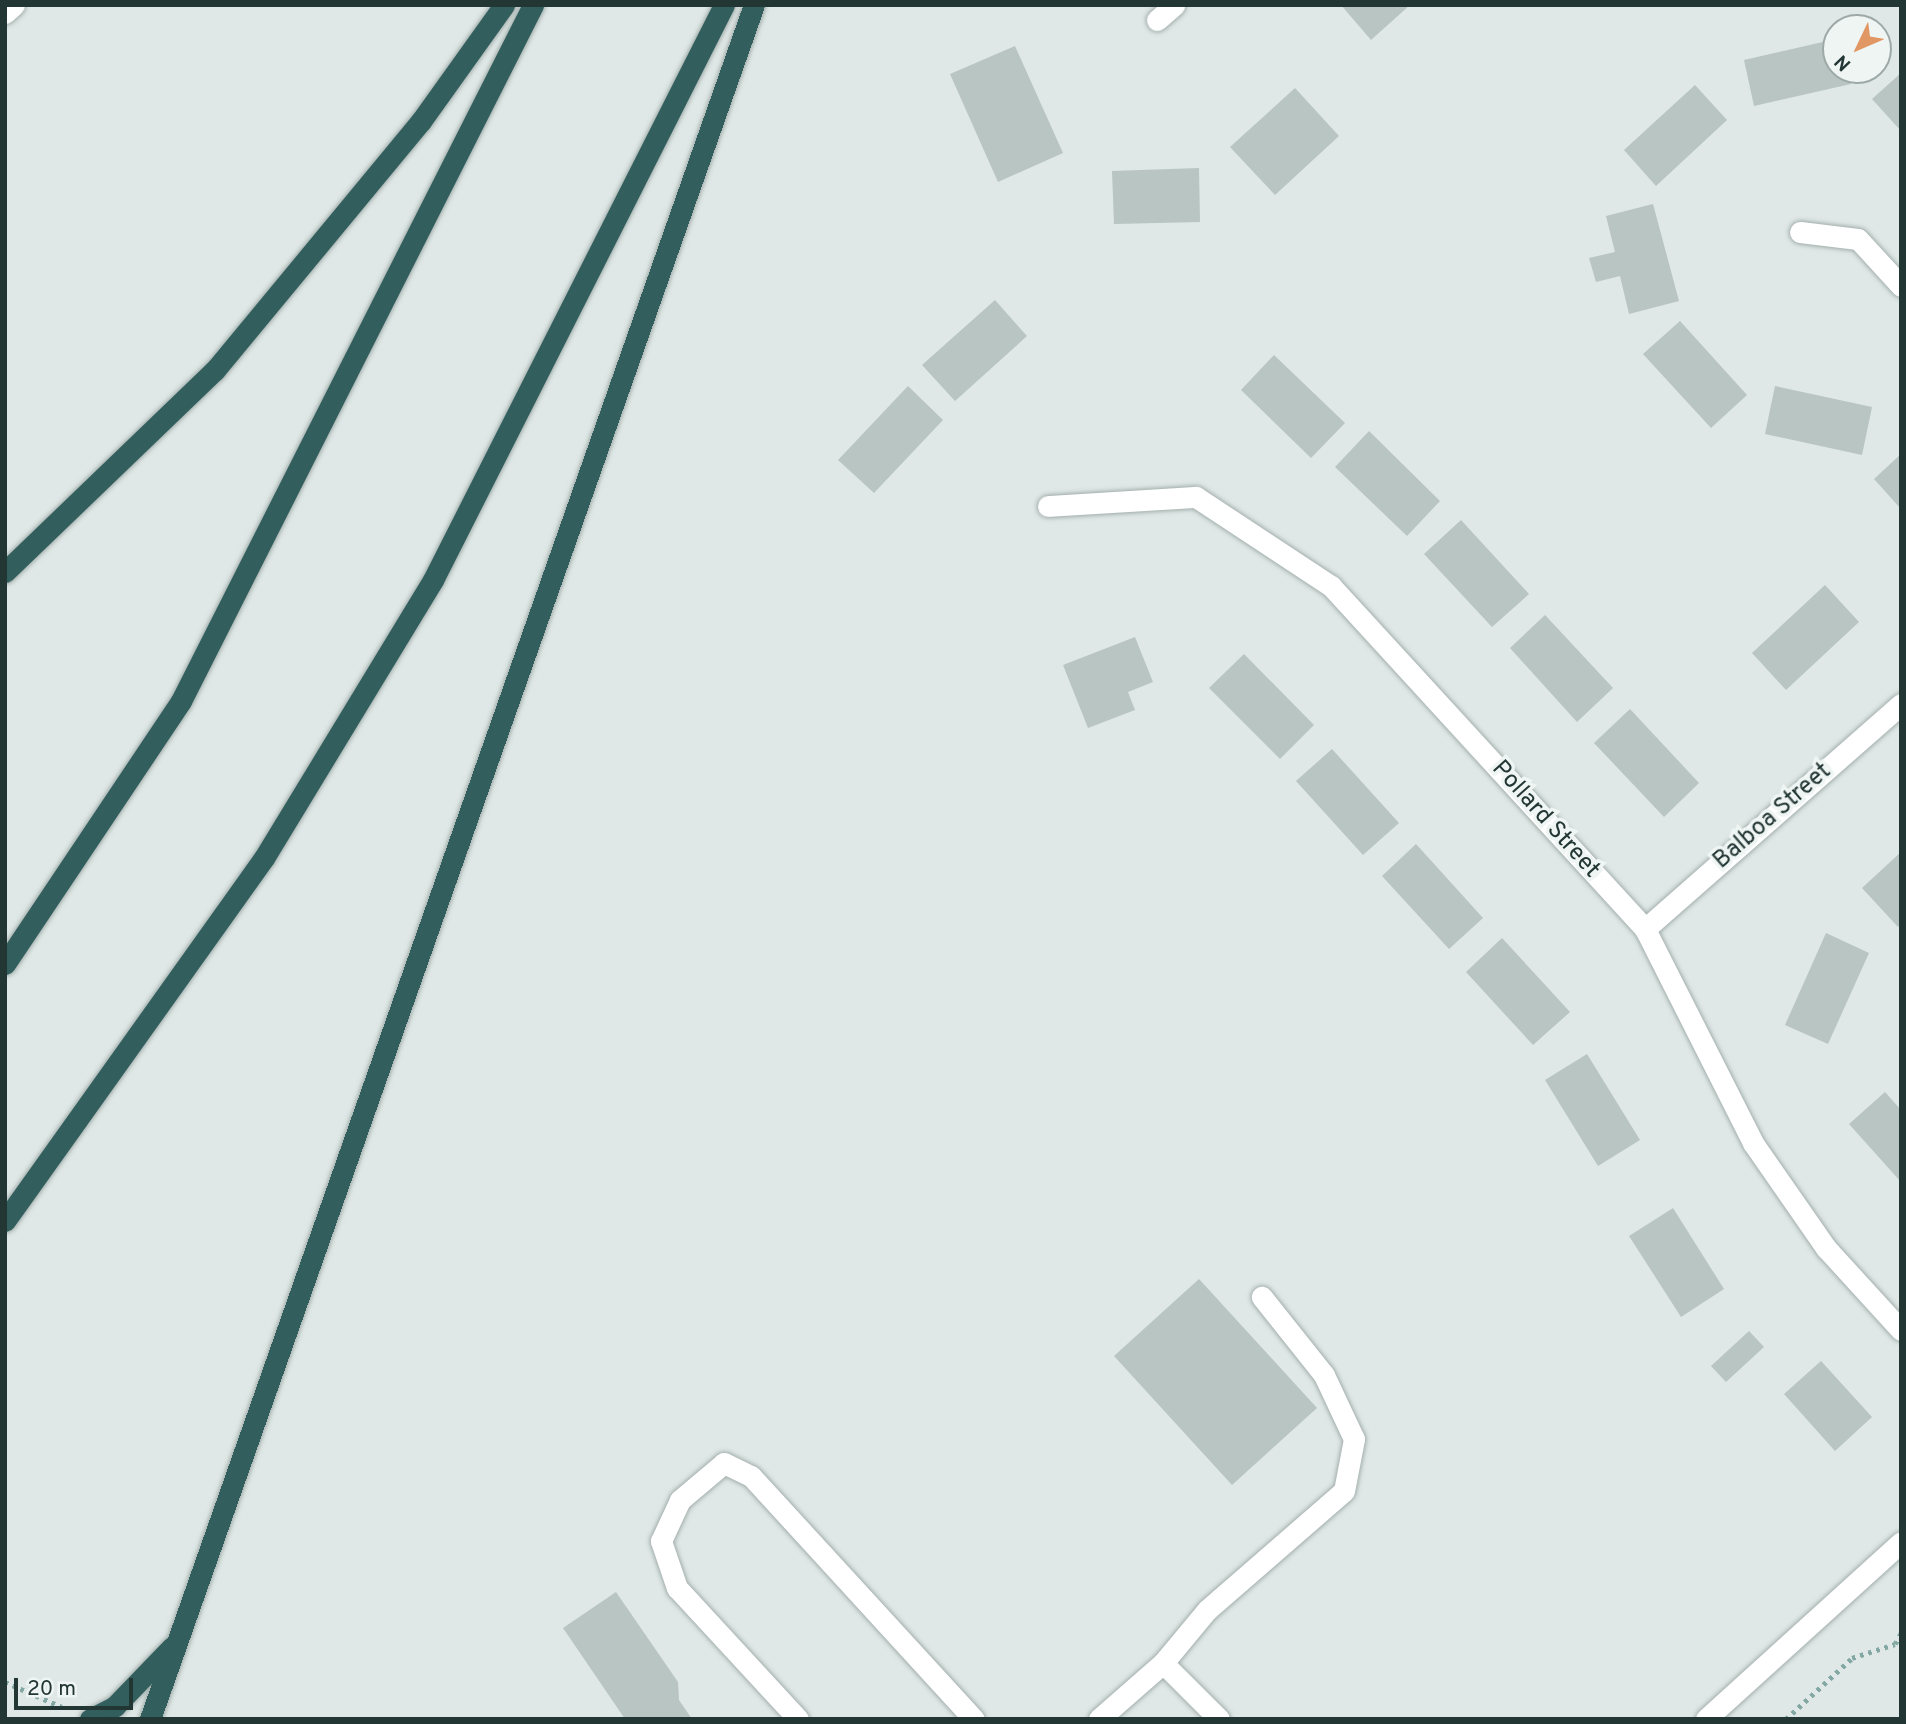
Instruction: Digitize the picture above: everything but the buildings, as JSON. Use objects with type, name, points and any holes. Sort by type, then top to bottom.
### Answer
[{"type":"highway","points":[[5,572],[215,370],[421,121],[504,5]]},
{"type":"highway","points":[[5,964],[181,701],[533,5]]},
{"type":"highway","points":[[5,1221],[264,858],[433,580],[724,5]]},
{"type":"highway","points":[[150,1719],[754,5]]},
{"type":"highway","points":[[90,1719],[115,1706],[178,1641]]},
{"type":"street","points":[[5,13],[14,5]]},
{"type":"street","points":[[1157,20],[1174,5]]},
{"type":"street","points":[[1800,232],[1858,239],[1901,286]]},
{"type":"street","name":"Pollard Street","points":[[1048,506],[1196,497],[1331,586],[1645,929],[1753,1143],[1826,1248],[1901,1330]]},
{"type":"street","name":"Balboa Street","points":[[1645,929],[1901,704]]},
{"type":"street","points":[[1099,1719],[1163,1663],[1207,1610],[1344,1491],[1354,1439],[1324,1375],[1262,1297]]},
{"type":"street","points":[[798,1719],[677,1588],[661,1541],[681,1500],[724,1463],[751,1476],[974,1719]]},
{"type":"street","points":[[1706,1719],[1901,1542]]},
{"type":"street","points":[[1163,1663],[1219,1719]]},
{"type":"path","points":[[1786,1719],[1852,1658],[1895,1644],[1901,1633]]},
{"type":"path","points":[[5,1682],[67,1709]]}]
